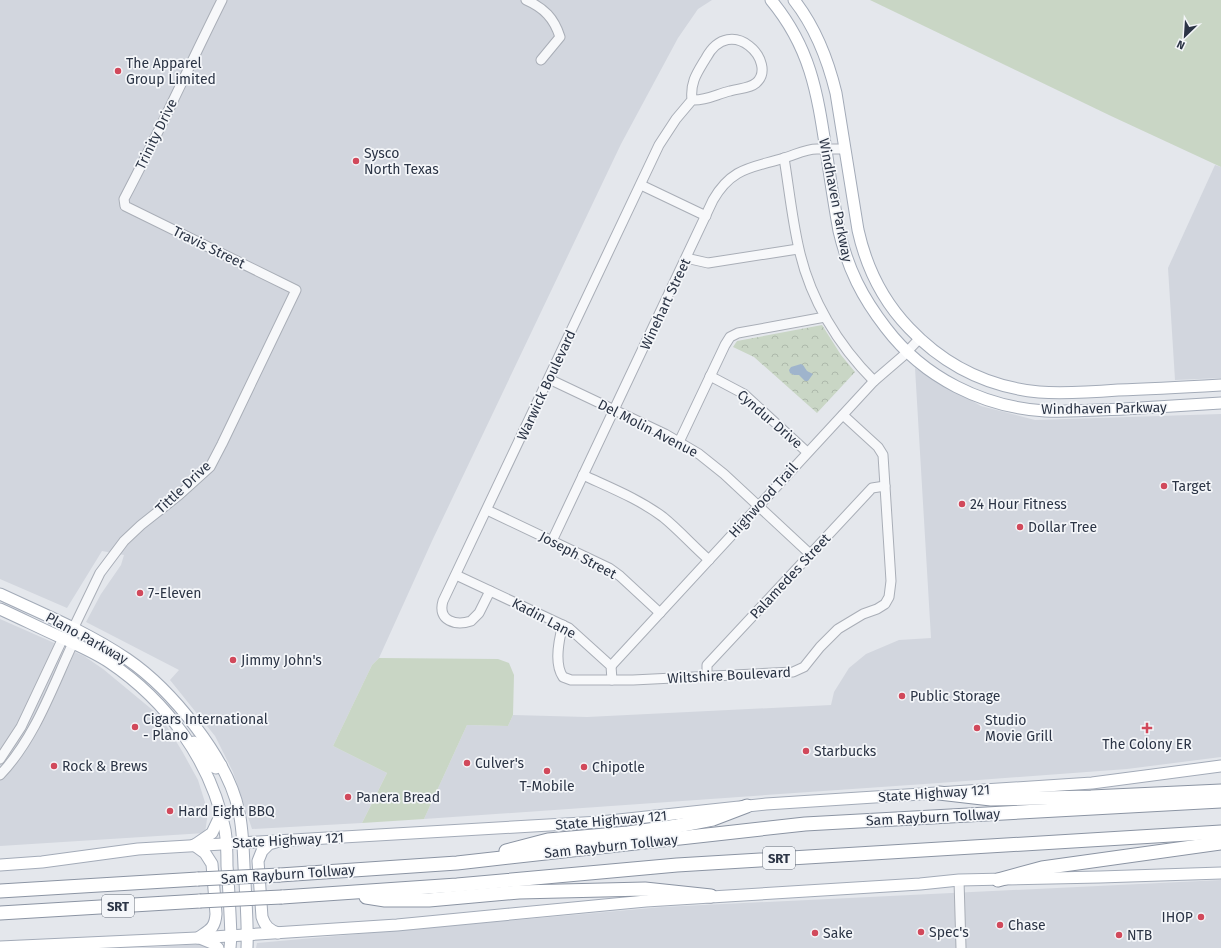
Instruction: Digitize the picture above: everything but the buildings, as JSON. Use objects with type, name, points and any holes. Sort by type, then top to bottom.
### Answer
[{"type":"highway","points":[[939,793],[991,799],[1091,797],[1221,791]]},
{"type":"highway","name":"Sam Rayburn Tollway","points":[[0,891],[457,863],[805,824],[1221,802]]},
{"type":"highway","points":[[457,863],[548,840],[628,833],[684,825],[713,819],[746,806]]},
{"type":"highway","name":"Sam Rayburn Tollway","points":[[0,913],[338,894],[457,886],[677,865],[1221,832]]},
{"type":"highway","points":[[998,880],[1042,868],[1221,843]]},
{"type":"highway","points":[[0,882],[80,886]]},
{"type":"highway","points":[[338,894],[385,900],[429,900],[519,892],[645,889],[712,896]]},
{"type":"main road","name":"Windhaven Parkway","points":[[771,0],[791,27],[808,62],[820,110],[839,231],[850,270],[859,289],[876,316],[897,342],[920,364],[942,379],[961,389],[991,401],[1014,407],[1046,411],[1221,403]]},
{"type":"main road","name":"Windhaven Parkway","points":[[794,0],[805,15],[824,51],[828,62],[836,94],[858,230],[868,263],[878,286],[894,310],[919,339],[940,357],[969,373],[998,384],[1040,392],[1092,392],[1221,385]]},
{"type":"main road","points":[[1092,392],[1094,410]]},
{"type":"main road","name":"Plano Parkway","points":[[0,594],[73,629],[128,660],[158,684],[189,719],[213,752],[229,781],[241,824],[248,935],[247,948]]},
{"type":"main road","name":"Plano Parkway","points":[[0,609],[109,662],[158,703],[183,733],[203,768],[221,814],[225,831],[231,936],[230,948]]},
{"type":"main road","points":[[183,733],[199,747],[212,766],[216,768],[221,765]]},
{"type":"main road","name":"State Highway 121","points":[[0,865],[42,862],[138,849],[600,822],[746,806],[1092,783],[1221,766]]},
{"type":"main road","points":[[197,938],[213,927],[216,914],[212,864],[205,853],[194,845],[212,833],[221,814]]},
{"type":"main road","points":[[241,824],[248,833],[254,836],[283,840]]},
{"type":"main road","points":[[278,933],[271,931],[265,925],[262,917],[258,861],[262,851],[268,844],[283,840]]},
{"type":"main road","points":[[0,947],[278,933],[417,923],[646,901],[920,884],[958,880],[1221,873]]},
{"type":"main road","points":[[197,938],[207,940],[218,948]]},
{"type":"street","name":"Trinity Drive","points":[[124,204],[124,199],[152,145],[182,80],[222,0]]},
{"type":"street","points":[[526,0],[535,4],[548,14],[556,25],[560,37],[541,60]]},
{"type":"street","points":[[732,40],[744,42],[753,49],[762,69],[760,78],[756,83],[752,86],[708,99],[692,100],[692,84],[714,47],[723,41],[732,40]]},
{"type":"street","name":"Warwick Boulevard","points":[[490,591],[483,606],[474,619],[468,622],[453,622],[448,620],[443,615],[442,606],[456,575],[667,131],[692,100]]},
{"type":"street","name":"Winehart Street","points":[[552,541],[706,216],[720,190],[732,178],[754,166],[804,151],[817,149],[844,149]]},
{"type":"street","points":[[784,158],[798,249],[812,289],[825,317],[846,350],[874,381]]},
{"type":"street","points":[[641,185],[706,216]]},
{"type":"street","name":"Travis Street","points":[[124,204],[125,206],[296,290]]},
{"type":"street","points":[[686,258],[708,263],[798,249]]},
{"type":"street","name":"Tittle Drive","points":[[73,629],[100,574],[124,542],[141,525],[179,495],[210,467],[296,290]]},
{"type":"street","points":[[680,442],[728,340],[734,334],[825,317]]},
{"type":"street","name":"Highwood Trail","points":[[611,666],[807,452],[874,381],[907,352],[919,339]]},
{"type":"street","name":"Cyndur Drive","points":[[710,376],[744,394],[807,452]]},
{"type":"street","name":"Del Molin Avenue","points":[[549,379],[680,442],[708,461],[810,554]]},
{"type":"street","name":"Wiltshire Boulevard","points":[[563,625],[559,640],[560,668],[562,676],[566,679],[574,681],[707,677],[798,671],[804,667],[820,647],[838,629],[853,619],[884,604],[889,597],[891,587],[883,457],[881,451],[843,415]]},
{"type":"street","points":[[584,476],[652,509],[668,521],[709,560]]},
{"type":"street","name":"Palamedes Street","points":[[707,677],[707,665],[810,554],[872,488],[885,486]]},
{"type":"street","name":"Joseph Street","points":[[487,510],[608,568],[620,576],[660,613]]},
{"type":"street","name":"Kadin Lane","points":[[456,575],[574,631],[611,666]]},
{"type":"street","points":[[0,775],[11,763],[32,731],[73,629]]},
{"type":"street","points":[[0,759],[21,727],[68,641]]},
{"type":"street","points":[[611,666],[612,680]]},
{"type":"street","points":[[958,880],[961,948]]},
{"type":"shaded area","points":[[0,0],[712,0],[698,9],[678,38],[621,144],[432,541],[379,658],[372,665],[333,746],[387,773],[362,823],[252,829],[233,772],[215,736],[170,680],[179,670],[86,622],[101,594],[121,565],[124,555],[102,551],[67,608],[0,579]]},
{"type":"shaded area","points":[[1215,165],[1221,167],[1221,378],[1175,380],[1168,268]]},
{"type":"shaded area","points":[[915,368],[981,406],[1035,420],[1221,414],[1221,757],[1127,769],[424,819],[467,725],[508,726],[513,715],[587,717],[831,705],[834,692],[849,668],[866,654],[899,640],[931,638]]},
{"type":"shaded area","points":[[0,619],[84,656],[103,669],[161,717],[198,780],[208,812],[205,833],[0,846]]},
{"type":"shaded area","points":[[1221,880],[1221,948],[256,948],[257,943],[662,907]]},
{"type":"shaded area","points":[[203,944],[207,948],[137,948]]},
{"type":"green space","points":[[870,0],[1221,0],[1221,167],[1111,116]]},
{"type":"green space","points":[[822,325],[841,355],[855,372],[817,413],[754,357],[733,347],[737,341]]},
{"type":"green space","points":[[379,658],[498,659],[509,663],[514,675],[513,715],[508,726],[467,725],[424,819],[362,823],[387,773],[333,746],[372,665]]},
{"type":"water","points":[[801,364],[807,371],[813,374],[808,381],[805,381],[799,375],[790,373],[789,370],[791,367]]},
{"type":"place","name":"The Apparel Group Limited","points":[[118,71]]},
{"type":"place","name":"Sysco North Texas","points":[[356,161]]},
{"type":"place","name":"Target","points":[[1164,486]]},
{"type":"place","name":"24 Hour Fitness","points":[[962,504]]},
{"type":"place","name":"Dollar Tree","points":[[1020,527]]},
{"type":"place","name":"7-Eleven","points":[[140,593]]},
{"type":"place","name":"Jimmy John's","points":[[233,660]]},
{"type":"place","name":"Public Storage","points":[[902,696]]},
{"type":"place","name":"Cigars International - Plano","points":[[135,727]]},
{"type":"place","name":"Studio Movie Grill","points":[[977,728]]},
{"type":"place","name":"The Colony ER","points":[[1147,728]]},
{"type":"place","name":"Starbucks","points":[[806,751]]},
{"type":"place","name":"Culver's","points":[[467,763]]},
{"type":"place","name":"Rock & Brews","points":[[54,766]]},
{"type":"place","name":"Chipotle","points":[[584,767]]},
{"type":"place","name":"T-Mobile","points":[[547,771]]},
{"type":"place","name":"Panera Bread","points":[[348,797]]},
{"type":"place","name":"Hard Eight BBQ","points":[[170,811]]},
{"type":"place","name":"IHOP","points":[[1201,917]]},
{"type":"place","name":"Chase","points":[[1000,925]]},
{"type":"place","name":"Spec's","points":[[921,932]]},
{"type":"place","name":"Sake","points":[[815,933]]},
{"type":"place","name":"NTB","points":[[1119,935]]}]
